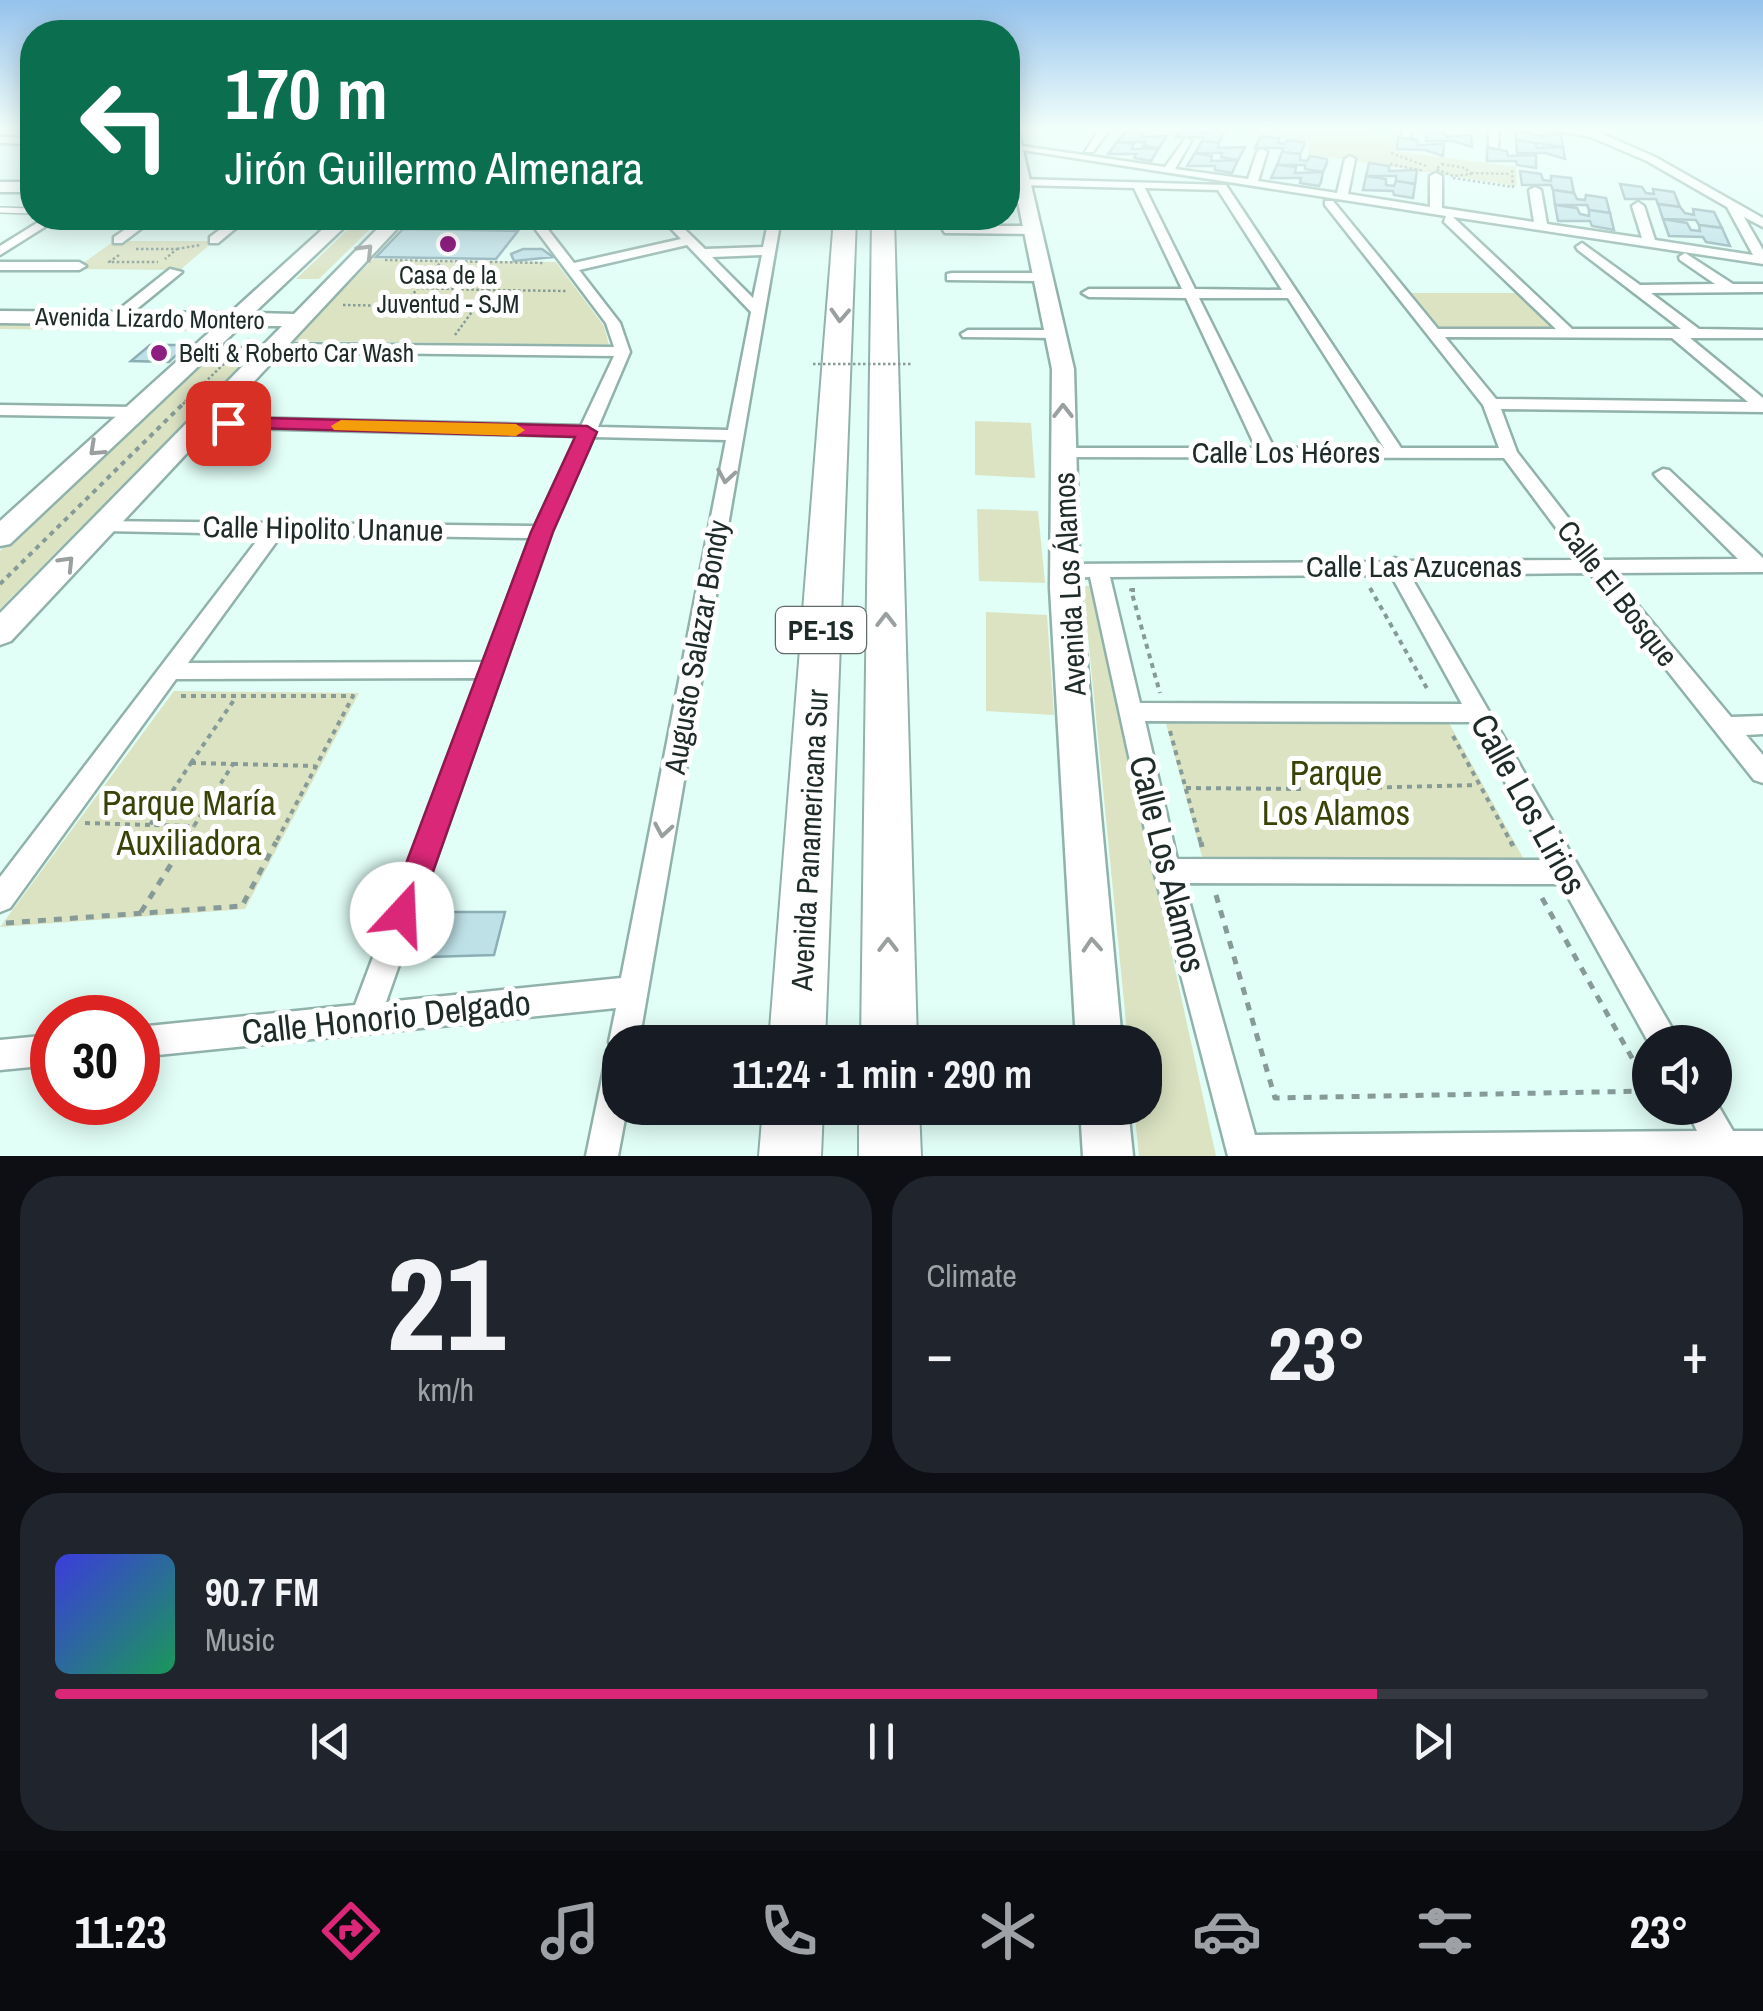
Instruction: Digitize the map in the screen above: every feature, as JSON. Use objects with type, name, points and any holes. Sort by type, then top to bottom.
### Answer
[{"type":"highway","name":"Avenida Panamericana Sur","points":[[798,1025],[844,230]]},
{"type":"highway","name":"PE-1S","points":[[882,230],[889,1025]]},
{"type":"highway","points":[[790,1156],[792,1125]]},
{"type":"highway","points":[[890,1125],[890,1156]]},
{"type":"street","points":[[1266,452],[1138,183],[1216,184],[1395,452]]},
{"type":"street","points":[[1252,183],[1336,200],[1762,260]]},
{"type":"street","points":[[1336,200],[1342,183]]},
{"type":"street","points":[[1438,183],[1442,215],[1568,332]]},
{"type":"street","points":[[1694,183],[1763,223]]},
{"type":"street","name":"Avenida Los Álamos","points":[[1020,186],[1063,369],[1065,571],[1098,1025]]},
{"type":"street","points":[[1535,190],[1541,226]]},
{"type":"street","name":"Calle El Bosque","points":[[1336,200],[1491,404],[1509,453],[1594,565],[1763,773]]},
{"type":"street","points":[[1731,204],[1762,260]]},
{"type":"street","points":[[1638,206],[1650,243]]},
{"type":"street","points":[[0,250],[33,230]]},
{"type":"street","points":[[118,240],[132,230]]},
{"type":"street","points":[[214,240],[227,230]]},
{"type":"street","points":[[0,538],[193,358],[227,338],[278,280],[332,230]]},
{"type":"street","points":[[0,633],[276,339],[386,230]]},
{"type":"street","points":[[364,1019],[542,532],[623,352],[613,323],[563,265],[541,230]]},
{"type":"street","points":[[680,230],[759,312]]},
{"type":"street","name":"Augusto Salazar Bondy","points":[[627,1025],[773,230]]},
{"type":"street","points":[[950,230],[1032,230]]},
{"type":"street","points":[[563,265],[690,240]]},
{"type":"street","points":[[1582,247],[1695,333]]},
{"type":"street","points":[[702,254],[769,251]]},
{"type":"street","points":[[1685,257],[1731,288]]},
{"type":"street","points":[[0,266],[79,266]]},
{"type":"street","points":[[117,318],[176,272]]},
{"type":"street","points":[[952,277],[1042,277]]},
{"type":"street","points":[[278,280],[300,288],[337,281]]},
{"type":"street","points":[[1638,289],[1763,288]]},
{"type":"street","points":[[1089,293],[1293,294]]},
{"type":"street","name":"Avenida Lizardo Montero","points":[[0,316],[117,318],[227,338],[276,339]]},
{"type":"street","name":"Avenida Lizardo Montero","points":[[0,332],[276,339]]},
{"type":"street","points":[[1438,333],[1763,334]]},
{"type":"street","points":[[1675,333],[1763,406]]},
{"type":"street","points":[[968,334],[1055,334]]},
{"type":"street","points":[[276,339],[623,352]]},
{"type":"street","points":[[1491,404],[1763,406]]},
{"type":"street","points":[[0,410],[135,412]]},
{"type":"street","points":[[199,422],[734,435]]},
{"type":"street","name":"Calle Los Héores","points":[[1064,453],[1509,453]]},
{"type":"street","points":[[1662,474],[1760,565]]},
{"type":"street","name":"Calle Hipolito Unanue","points":[[104,524],[542,532]]},
{"type":"street","points":[[8,904],[174,683],[276,528]]},
{"type":"street","name":"Calle Las Azucenas","points":[[1065,571],[1395,565],[1760,565]]},
{"type":"street","name":"Calle Los Lirios","points":[[1395,565],[1655,1025]]},
{"type":"street","name":"Calle Los Alamos","points":[[1099,571],[1167,871],[1243,1154]]},
{"type":"street","points":[[174,683],[491,670]]},
{"type":"street","points":[[1131,712],[1478,713]]},
{"type":"street","points":[[1725,726],[1763,725]]},
{"type":"street","points":[[1167,871],[1568,872]]},
{"type":"street","name":"Calle Honorio Delgado","points":[[160,1040],[634,991]]},
{"type":"street","points":[[0,1056],[30,1053]]},
{"type":"street","points":[[602,1156],[608,1125]]},
{"type":"street","points":[[1105,1125],[1108,1156]]},
{"type":"street","points":[[1712,1125],[1724,1147]]},
{"type":"street","points":[[1243,1154],[1763,1147]]},
{"type":"path","points":[[1492,183],[1513,187],[1513,183]]},
{"type":"path","points":[[177,249],[161,262],[109,262],[126,249],[177,249],[214,240]]},
{"type":"path","points":[[357,260],[563,265],[575,292],[418,288]]},
{"type":"path","points":[[403,306],[442,261]]},
{"type":"path","points":[[450,342],[488,290]]},
{"type":"path","points":[[330,305],[475,308]]},
{"type":"path","points":[[193,358],[227,338],[276,339]]},
{"type":"path","points":[[0,584],[227,338],[276,339]]},
{"type":"path","points":[[813,364],[911,364]]},
{"type":"path","points":[[1371,588],[1632,1058]]},
{"type":"path","points":[[1132,590],[1275,1098],[1632,1090]]},
{"type":"path","points":[[8,904],[6,924],[242,906],[353,696],[237,696],[174,683]]},
{"type":"path","points":[[150,825],[237,696]]},
{"type":"path","points":[[191,763],[316,766]]},
{"type":"path","points":[[140,913],[234,764]]},
{"type":"path","points":[[1356,788],[1479,785]]},
{"type":"path","points":[[1185,788],[1302,789]]},
{"type":"path","points":[[92,808],[80,824],[195,826]]},
{"type":"green space","points":[[347,230],[369,230],[319,279],[296,279]]},
{"type":"green space","points":[[114,241],[214,241],[180,270],[75,269]]},
{"type":"green space","points":[[373,259],[556,262],[604,326],[609,345],[292,341]]},
{"type":"green space","points":[[1406,293],[1526,293],[1568,333],[1438,333]]},
{"type":"green space","points":[[0,323],[203,325],[197,331],[0,329]]},
{"type":"green space","points":[[202,360],[246,360],[0,609],[0,551]]},
{"type":"green space","points":[[975,421],[1031,423],[1035,478],[975,475]]},
{"type":"green space","points":[[977,509],[1038,511],[1045,583],[979,581]]},
{"type":"green space","points":[[1083,586],[1091,586],[1216,1156],[1139,1156],[1136,1125],[1162,1125],[1162,1025],[1126,1025]]},
{"type":"green space","points":[[986,612],[1047,615],[1054,715],[986,711]]},
{"type":"green space","name":"Parque María Auxiliadora","points":[[174,691],[359,693],[245,909],[0,927]]},
{"type":"green space","name":"Parque Los Alamos","points":[[1165,720],[1448,721],[1527,865],[1204,864]]},
{"type":"building","points":[[1365,183],[1415,184],[1413,198],[1394,195],[1393,191],[1363,190]]},
{"type":"building","points":[[1572,183],[1574,193],[1553,190],[1551,185],[1522,185]]},
{"type":"building","points":[[1620,184],[1642,187],[1646,193],[1654,194],[1653,189],[1674,192],[1680,207],[1658,204],[1656,199],[1625,199]]},
{"type":"building","points":[[1553,190],[1574,193],[1577,199],[1585,200],[1586,195],[1606,198],[1610,213],[1589,210],[1587,205],[1555,205]]},
{"type":"building","points":[[1658,204],[1680,207],[1694,215],[1693,209],[1714,212],[1722,228],[1699,225],[1696,220],[1663,219]]},
{"type":"building","points":[[1555,205],[1577,208],[1580,214],[1589,216],[1589,210],[1610,213],[1614,230],[1592,226],[1590,221],[1558,221]]},
{"type":"building","points":[[1663,219],[1687,223],[1691,230],[1700,231],[1699,225],[1722,228],[1730,246],[1706,242],[1703,237],[1669,236]]},
{"type":"building","name":"Casa de la Juventud - SJM","points":[[402,230],[518,231],[496,259],[376,257]]},
{"type":"building","points":[[523,249],[542,249],[553,257],[514,261],[511,254]]},
{"type":"building","name":"Belti & Roberto Car Wash","points":[[150,345],[187,345],[169,362],[131,361]]},
{"type":"building","points":[[412,912],[505,912],[494,955],[395,958]]},
{"type":"slow traffic","points":[[341,426],[516,430]]},
{"type":"place","name":"Casa de la Juventud - SJM","points":[[448,244]]},
{"type":"place","name":"Belti & Roberto Car Wash","points":[[159,353]]},
{"type":"route","points":[[228,423],[587,432],[542,532],[402,914]]}]
